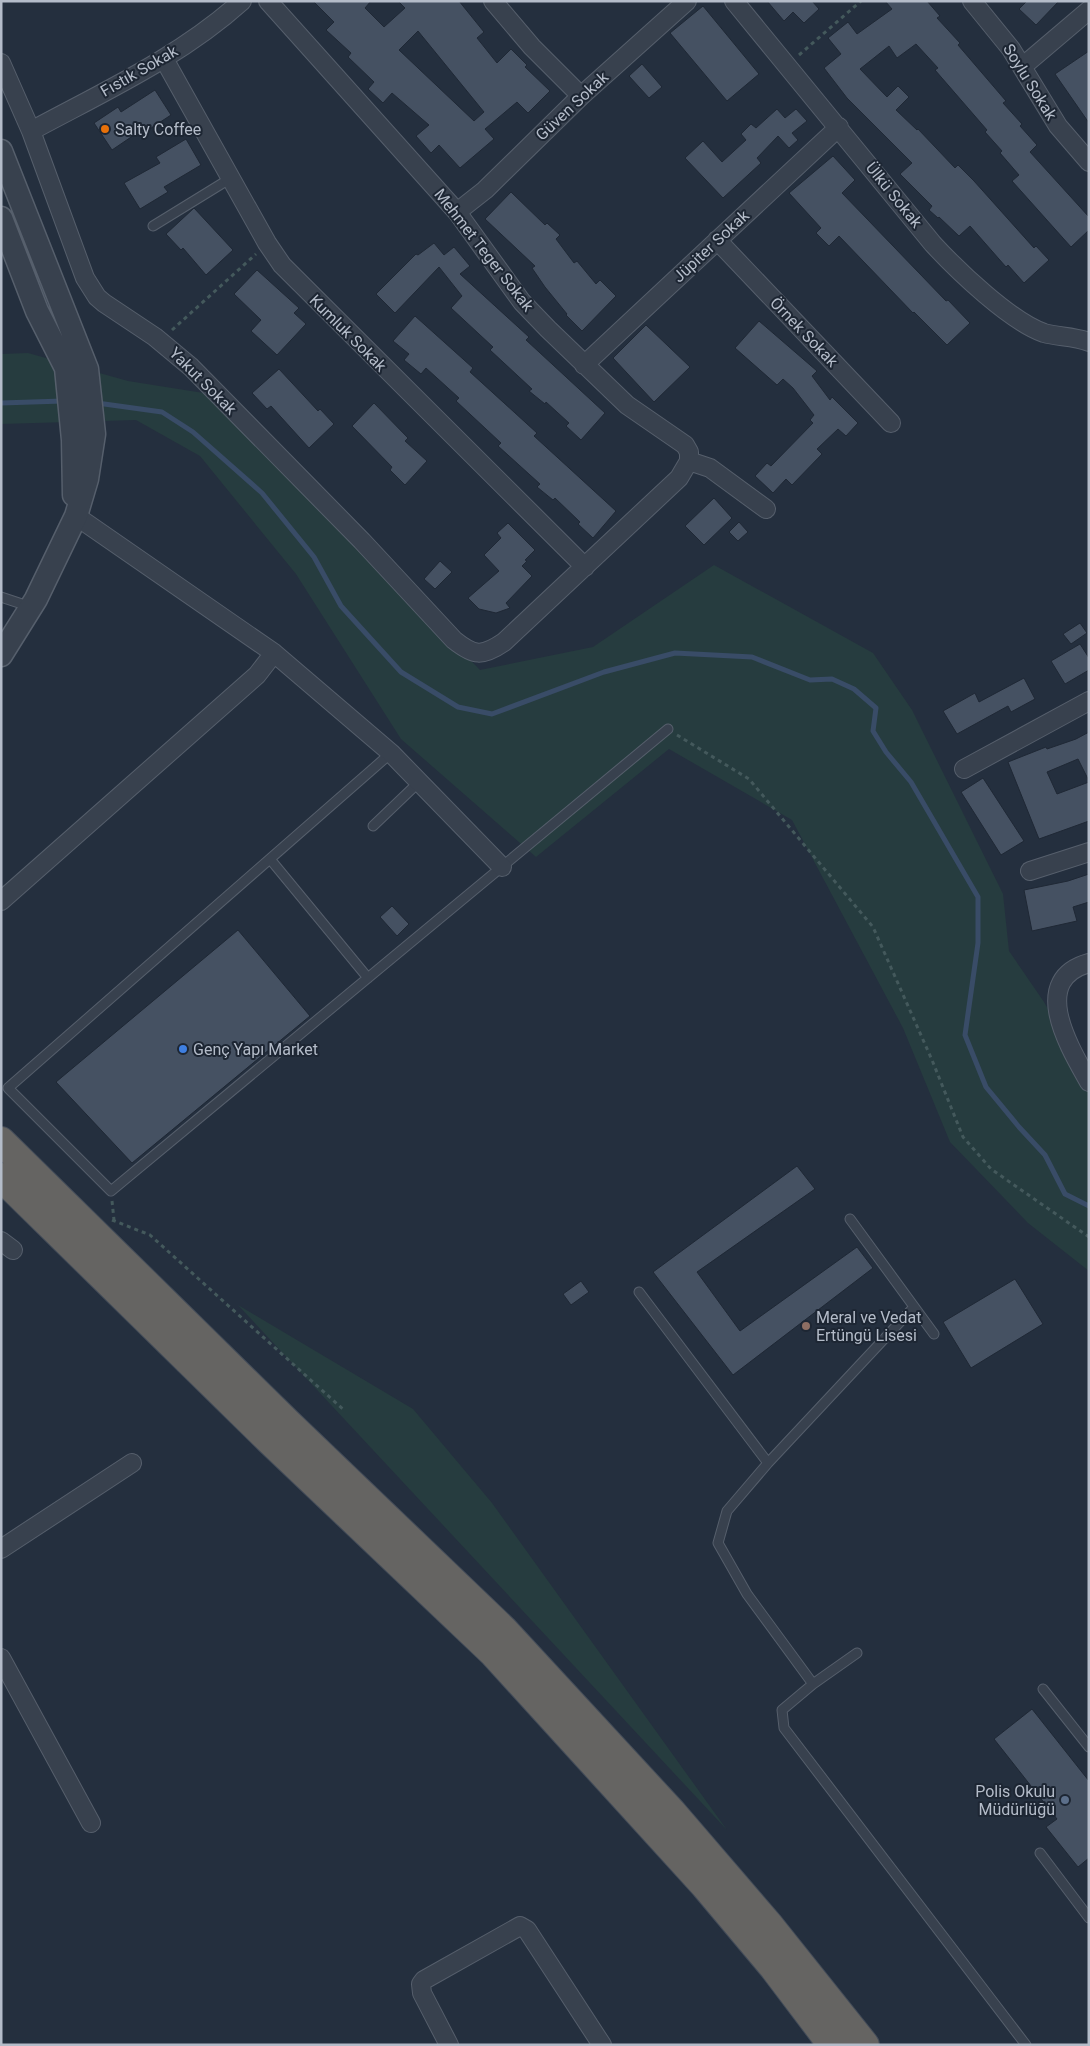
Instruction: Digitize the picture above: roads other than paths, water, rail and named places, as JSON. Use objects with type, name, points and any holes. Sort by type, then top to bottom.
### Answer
[{"type":"highway","points":[[1,1141],[287,1422],[503,1629],[672,1812],[770,1926],[865,2045]]},
{"type":"highway","points":[[1,1176],[270,1441],[493,1654],[705,1886],[773,1968],[832,2045]]},
{"type":"street","name":"Fıstık Sokak","points":[[31,131],[164,59],[214,25],[242,1]]},
{"type":"street","name":"Mehmet Teger Sokak","points":[[268,1],[457,212],[522,302],[584,365],[637,413],[685,445],[689,452],[689,461]]},
{"type":"street","points":[[493,1],[532,47],[581,96]]},
{"type":"street","name":"Güven Sokak","points":[[457,212],[485,190],[581,96],[687,1]]},
{"type":"street","name":"Ülkü Sokak","points":[[734,1],[933,244],[969,280],[1006,310],[1033,328],[1049,334],[1089,342]]},
{"type":"street","name":"Soylu Sokak","points":[[972,1],[1011,49],[1058,126],[1089,162]]},
{"type":"street","points":[[1022,67],[1089,10]]},
{"type":"street","name":"Kumluk Sokak","points":[[164,59],[268,243],[292,277],[585,567]]},
{"type":"street","name":"Yakut Sokak","points":[[1,63],[31,131],[90,287],[104,303],[160,340],[192,367],[454,640],[467,650],[478,654],[491,651],[504,642],[585,567]]},
{"type":"street","name":"Jüpiter Sokak","points":[[584,365],[839,128]]},
{"type":"street","points":[[1,151],[76,368],[94,434],[87,479],[76,516],[31,607],[1,655]]},
{"type":"street","points":[[1,218],[37,311],[76,368],[73,440],[76,516]]},
{"type":"street","name":"Örnek Sokak","points":[[717,240],[891,423]]},
{"type":"street","points":[[585,567],[679,478],[689,461],[710,468],[766,509]]},
{"type":"street","points":[[76,516],[274,653],[391,753],[502,868]]},
{"type":"street","points":[[1,901],[257,676],[274,653]]},
{"type":"street","points":[[964,769],[1089,701]]},
{"type":"street","points":[[1030,870],[1089,852]]},
{"type":"street","points":[[1089,964],[1082,965],[1067,975],[1059,989],[1056,1004],[1059,1020],[1070,1048],[1089,1082]]},
{"type":"street","points":[[1,1549],[132,1463]]},
{"type":"street","points":[[1,1658],[91,1823]]},
{"type":"street","points":[[450,2045],[422,1993],[424,1980],[520,1926],[527,1930],[602,2045]]},
{"type":"lane","points":[[153,226],[231,178]]},
{"type":"lane","points":[[1,597],[31,607]]},
{"type":"lane","points":[[391,753],[8,1088],[111,1191],[668,729]]},
{"type":"lane","points":[[373,826],[419,782]]},
{"type":"lane","points":[[270,859],[368,978]]},
{"type":"lane","points":[[850,1219],[934,1334]]},
{"type":"lane","points":[[639,1292],[768,1463]]},
{"type":"lane","points":[[813,1684],[747,1594],[718,1543],[727,1511],[768,1463],[914,1307]]},
{"type":"lane","points":[[857,1653],[813,1684],[782,1710],[784,1728],[1026,2045]]},
{"type":"lane","points":[[1043,1689],[1089,1747]]},
{"type":"lane","points":[[1040,1852],[1089,1918]]},
{"type":"waterway","points":[[1,403],[63,401]]},
{"type":"waterway","points":[[97,403],[162,412],[193,432],[262,493],[314,557],[341,606],[401,672],[458,707],[492,714],[604,672],[675,653],[752,657],[810,680],[832,679],[854,689],[876,708],[873,731],[886,752],[911,782],[978,897],[978,943],[965,1035],[986,1087],[1045,1155],[1065,1194],[1089,1206]]},
{"type":"place","name":"Salty Coffee","points":[[105,129]]},
{"type":"place","name":"Genç Yapı Market","points":[[183,1049]]},
{"type":"place","name":"Meral ve Vedat Ertüngü Lisesi","points":[[806,1326]]},
{"type":"place","name":"Polis Okulu Müdürlüğü","points":[[1065,1800]]}]
